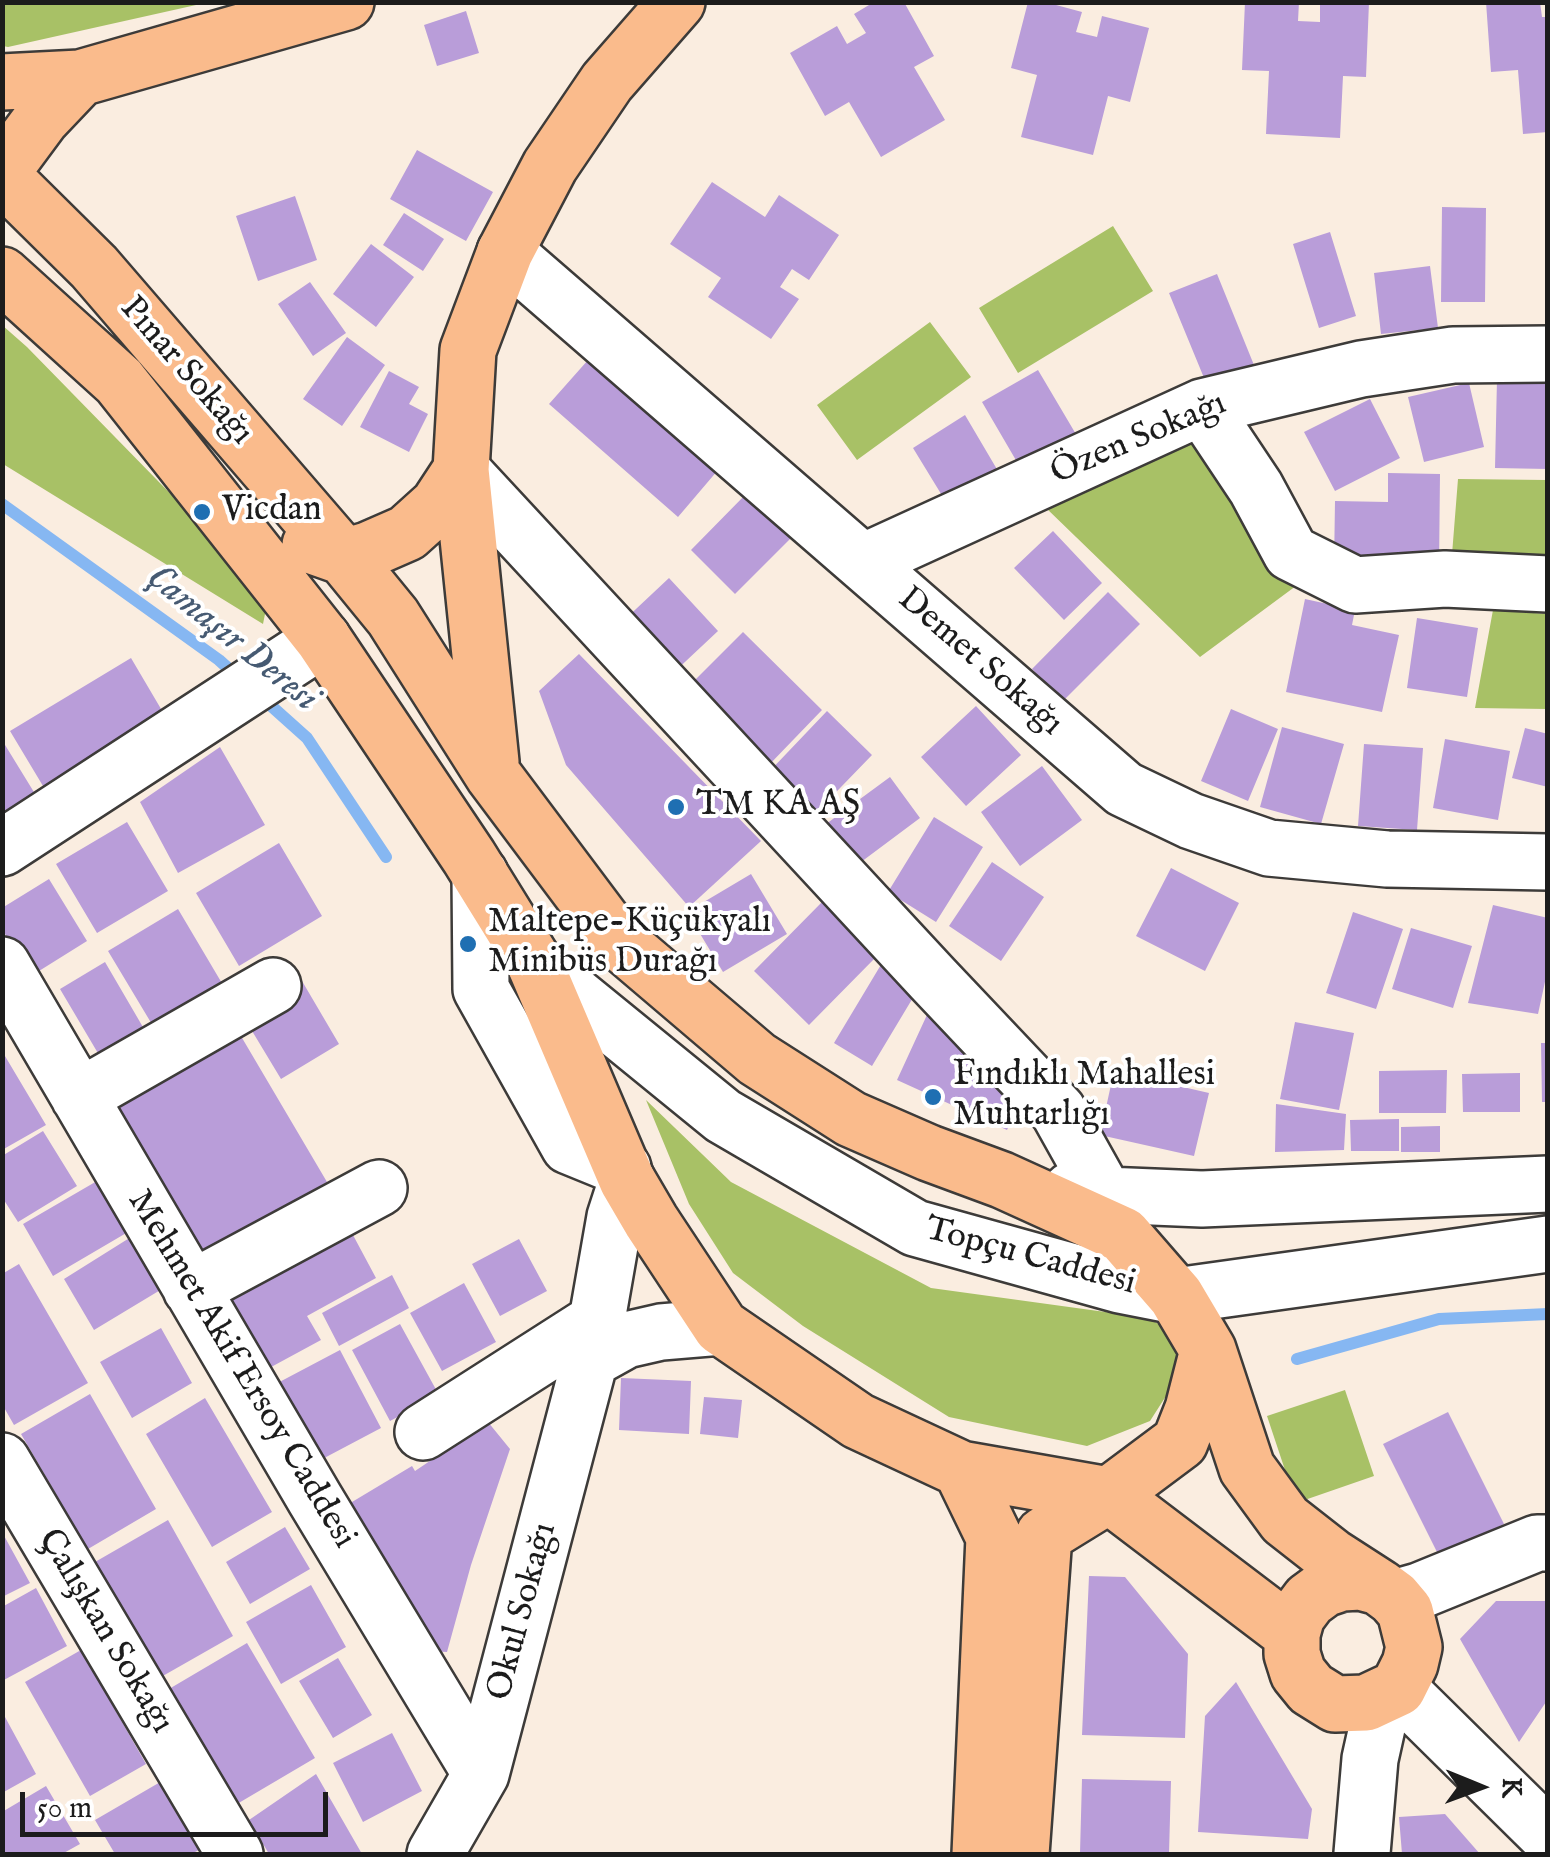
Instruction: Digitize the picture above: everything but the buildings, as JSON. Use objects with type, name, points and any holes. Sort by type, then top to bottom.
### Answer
[{"type":"main road","points":[[2,82],[80,78],[346,2]]},
{"type":"main road","points":[[493,774],[461,470],[468,350],[504,252],[550,166],[607,82],[677,2]]},
{"type":"main road","points":[[2,174],[42,118],[80,78]]},
{"type":"main road","name":"Pınar Sokağı","points":[[2,174],[94,268],[344,556],[393,617],[493,774],[616,938],[758,1059],[851,1118],[1123,1235],[1176,1296],[1208,1350],[1247,1468],[1285,1520],[1330,1556],[1384,1654]]},
{"type":"main road","points":[[2,274],[119,382],[323,639],[534,962],[625,1174],[650,1222],[721,1328],[858,1421],[961,1469],[1109,1495],[1292,1634]]},
{"type":"main road","points":[[197,478],[264,529],[344,556],[406,533],[438,505],[461,470]]},
{"type":"main road","points":[[1020,1854],[1044,1536],[1109,1495],[1180,1442],[1194,1410],[1208,1350]]},
{"type":"main road","points":[[961,1469],[994,1537],[980,1854]]},
{"type":"main road","points":[[1360,1582],[1384,1654],[1311,1689],[1298,1673],[1292,1654],[1297,1616],[1308,1600],[1324,1589],[1360,1582]]},
{"type":"street","name":"Demet Sokağı","points":[[504,252],[1124,789],[1191,821],[1269,848],[1386,859],[1548,862]]},
{"type":"street","name":"Özen Sokağı","points":[[862,562],[1202,407],[1361,369],[1453,356],[1548,354]]},
{"type":"street","points":[[1202,407],[1256,488],[1290,553],[1355,585],[1445,579],[1548,584]]},
{"type":"street","points":[[461,470],[1058,1111],[1105,1194]]},
{"type":"street","points":[[2,848],[323,639]]},
{"type":"street","points":[[480,874],[481,988],[569,1146],[625,1174]]},
{"type":"street","name":"Topçu Caddesi","points":[[534,962],[723,1116],[915,1228],[1120,1285],[1176,1296],[1548,1244]]},
{"type":"street","name":"Mehmet Akif Ersoy Caddesi","points":[[2,965],[481,1774]]},
{"type":"street","points":[[79,1097],[273,986]]},
{"type":"street","name":"Okul Sokağı","points":[[435,1854],[481,1774],[593,1341],[625,1174]]},
{"type":"street","name":"Topçu Caddesi","points":[[1002,1180],[1105,1194],[1202,1199],[1548,1184]]},
{"type":"street","points":[[192,1289],[379,1188]]},
{"type":"street","points":[[423,1432],[593,1341],[721,1328]]},
{"type":"street","name":"Çalışkan Sokağı","points":[[2,1461],[235,1854]]},
{"type":"street","points":[[1362,1854],[1346,1738],[1384,1654],[1419,1591],[1537,1543],[1548,1543]]},
{"type":"street","points":[[1384,1654],[1534,1823]]},
{"type":"green space","points":[[3,2],[205,3],[8,47],[3,46]]},
{"type":"green space","points":[[1113,226],[1153,291],[1018,373],[979,308]]},
{"type":"green space","points":[[930,322],[971,377],[857,460],[817,405]]},
{"type":"green space","points":[[2,325],[245,570],[266,609],[263,624],[3,464]]},
{"type":"green space","points":[[1196,435],[1304,580],[1200,657],[1045,507]]},
{"type":"green space","points":[[1458,479],[1547,480],[1547,569],[1451,567]]},
{"type":"green space","points":[[1493,610],[1547,614],[1547,709],[1475,708]]},
{"type":"green space","points":[[646,1100],[731,1182],[931,1288],[1149,1318],[1180,1338],[1175,1382],[1150,1421],[1087,1446],[949,1417],[803,1326],[733,1273],[689,1204]]},
{"type":"green space","points":[[1345,1390],[1374,1476],[1296,1503],[1267,1416]]},
{"type":"waterway","name":"Çamaşır Deresi","points":[[2,504],[240,679]]},
{"type":"waterway","name":"Çamaşır Deresi","points":[[259,695],[307,738],[386,857]]},
{"type":"waterway","name":"Çamaşır Deresi","points":[[1297,1359],[1439,1319],[1548,1314]]},
{"type":"place","name":"Vicdan","points":[[202,512]]},
{"type":"place","name":"TM KA AŞ","points":[[676,807]]},
{"type":"place","name":"Maltepe-Küçükyalı Minibüs Durağı","points":[[468,944]]},
{"type":"place","name":"Fındıklı Mahallesi Muhtarlığı","points":[[933,1097]]}]
